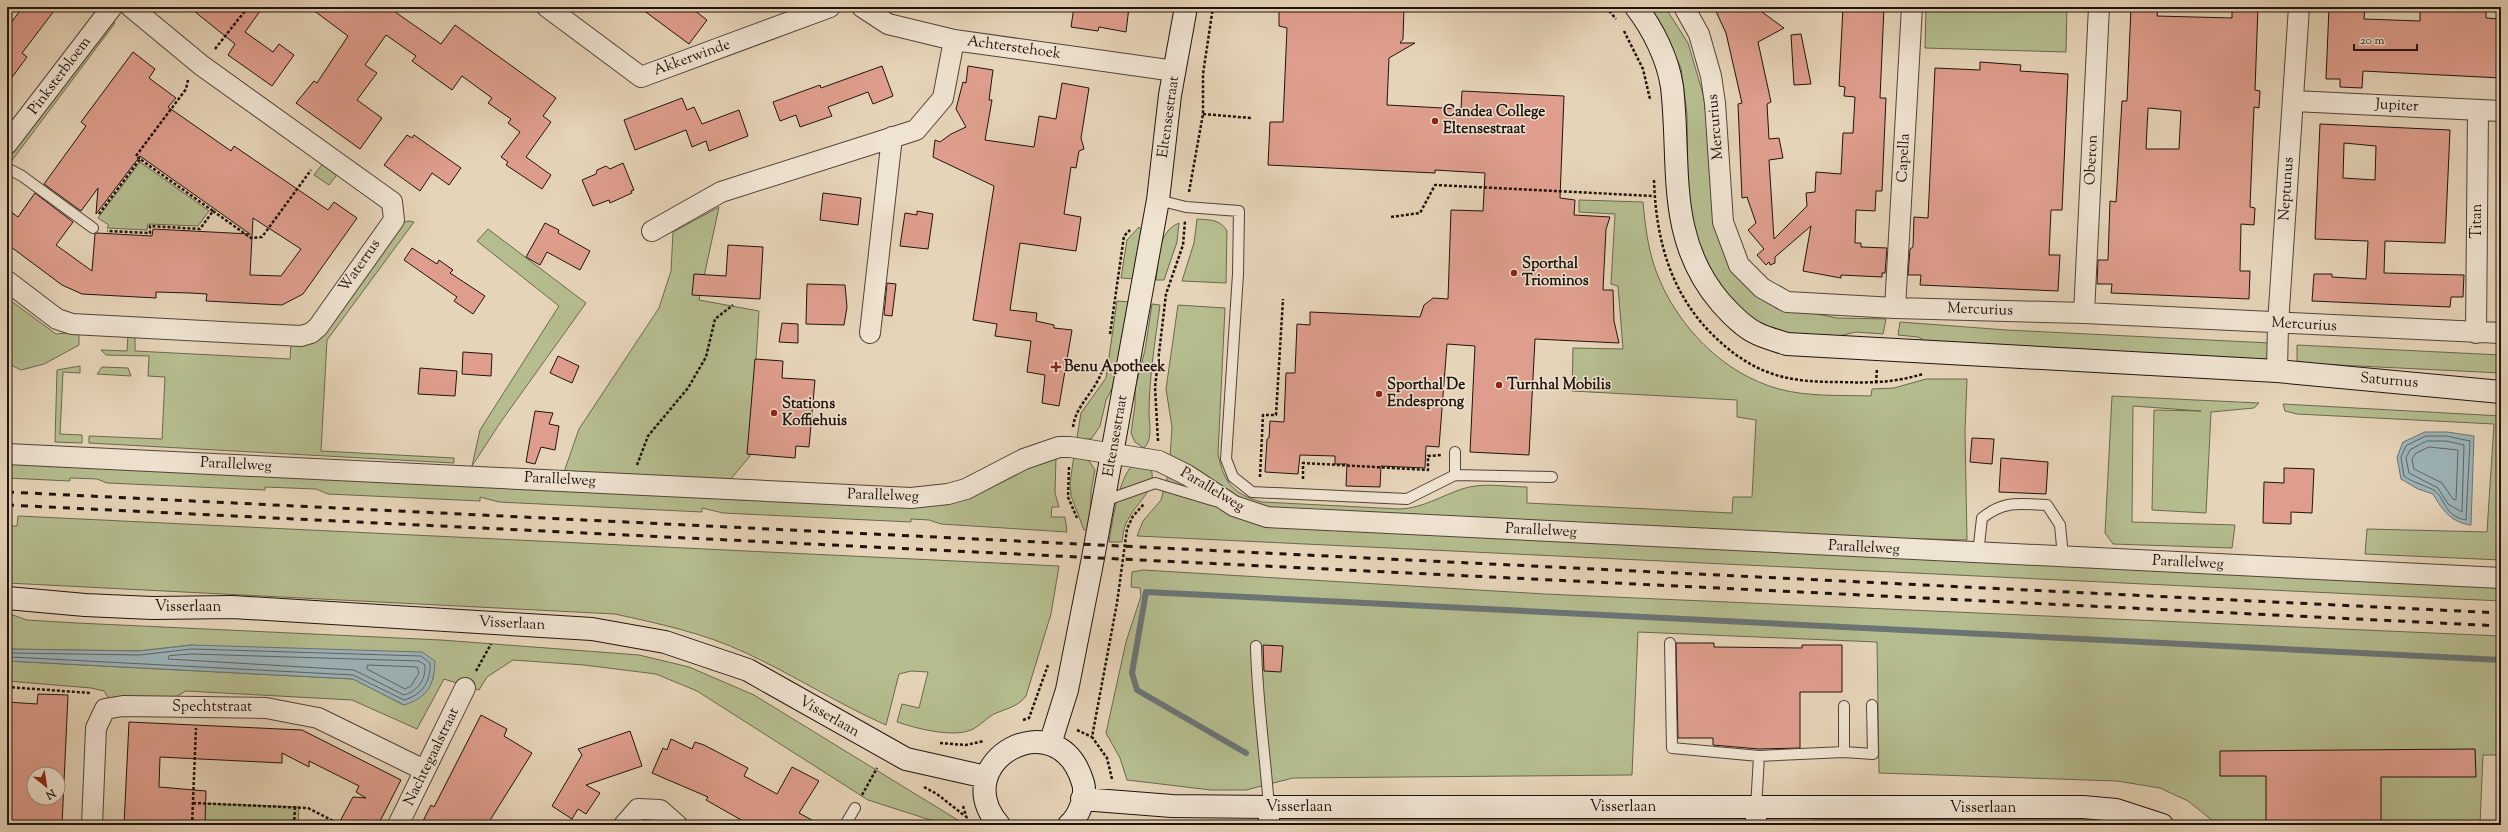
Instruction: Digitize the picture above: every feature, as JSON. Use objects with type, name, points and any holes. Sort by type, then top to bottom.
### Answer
[{"type":"street","name":"Pinksterbloem","points":[[7,144],[112,7]]},
{"type":"street","name":"Waterrus","points":[[7,281],[57,319],[72,324],[301,336],[311,333],[318,327],[394,220],[392,202],[201,65],[131,7]]},
{"type":"street","name":"Akkerwinde","points":[[547,7],[641,77],[830,7]]},
{"type":"street","points":[[862,7],[888,24],[954,40]]},
{"type":"street","name":"Eltensestraat","points":[[1050,744],[1067,690],[1104,501],[1157,206],[1175,71],[1186,7]]},
{"type":"street","points":[[1636,7],[1649,25],[1659,47],[1672,85],[1679,203],[1689,251],[1706,285],[1729,313],[1756,334],[1787,344],[2277,371]]},
{"type":"street","name":"Mercurius","points":[[1684,7],[1699,34],[1711,76],[1715,103],[1723,222],[1740,265],[1762,288],[1787,302],[1895,308],[2084,313],[2278,324],[2501,334]]},
{"type":"street","name":"Capella","points":[[1895,308],[1912,7]]},
{"type":"street","name":"Oberon","points":[[2084,313],[2099,7]]},
{"type":"street","name":"Neptunus","points":[[2277,371],[2278,324],[2294,101],[2299,7]]},
{"type":"street","name":"Achterstehoek","points":[[652,231],[721,192],[916,130],[943,98],[954,40],[1175,71]]},
{"type":"street","name":"Jupiter","points":[[2294,101],[2501,111]]},
{"type":"street","name":"Titan","points":[[2476,333],[2478,110]]},
{"type":"street","points":[[870,333],[892,137]]},
{"type":"street","name":"Saturnus","points":[[2277,371],[2501,392]]},
{"type":"street","name":"Parallelweg","points":[[7,454],[911,498],[931,497],[966,488],[1024,459],[1059,446],[1113,452],[1159,461],[1187,475],[1234,506],[1250,513],[1286,518],[1978,554],[2501,578]]},
{"type":"street","name":"Visserlaan","points":[[7,598],[84,605],[152,608],[232,607],[592,629],[665,642],[748,670],[906,759],[976,774]]},
{"type":"street","name":"Nachtegaalstraat","points":[[398,825],[465,688]]},
{"type":"street","name":"Spechtstraat","points":[[105,709],[123,706],[266,708],[318,718],[424,770]]},
{"type":"street","points":[[92,825],[96,728],[105,709]]},
{"type":"street","points":[[999,825],[990,815],[985,796],[976,774],[1011,747],[1030,741],[1050,744],[1066,753],[1078,768],[1084,786],[1082,805],[1069,825]]},
{"type":"street","name":"Visserlaan","points":[[1082,799],[1269,816],[1756,816],[2083,807],[2116,810],[2162,825]]},
{"type":"street","points":[[624,825],[638,810],[660,810],[677,825]]},
{"type":"lane","points":[[7,168],[22,176],[92,226]]},
{"type":"lane","points":[[1157,206],[1239,211],[1238,274],[1226,459],[1233,477],[1252,492],[1407,499],[1455,475],[1552,477]]},
{"type":"lane","points":[[1455,453],[1455,475]]},
{"type":"lane","points":[[1104,501],[1155,483],[1234,506]]},
{"type":"lane","points":[[1978,554],[1982,518],[1995,508],[2014,503],[2047,505],[2060,525],[2063,557]]},
{"type":"lane","points":[[1670,643],[1672,748],[1759,756],[1844,752],[1873,754],[1872,706]]},
{"type":"lane","points":[[1256,646],[1256,688],[1262,725],[1269,816]]},
{"type":"lane","points":[[1844,706],[1844,752]]},
{"type":"lane","points":[[1756,816],[1759,756]]},
{"type":"lane","points":[[845,825],[855,808]]},
{"type":"path","name":"Eltensestraat","points":[[1159,461],[1155,387],[1166,294],[1183,245],[1186,207],[1203,114],[1203,74],[1213,7]]},
{"type":"path","points":[[1203,114],[1251,118]]},
{"type":"path","points":[[213,212],[200,229],[150,226],[150,233],[96,230],[92,226],[140,159],[251,238],[262,237],[324,153]]},
{"type":"path","points":[[1391,217],[1420,213],[1435,186],[1654,196]]},
{"type":"path","points":[[1110,337],[1124,236],[1142,218],[1157,206]]},
{"type":"path","points":[[1267,477],[1260,477],[1263,415],[1276,415],[1283,299]]},
{"type":"path","points":[[635,484],[638,460],[648,436],[691,382],[706,356],[715,319],[733,306]]},
{"type":"path","points":[[1078,521],[1068,497],[1070,447],[1075,417],[1101,378],[1106,358]]},
{"type":"path","points":[[1296,479],[1303,479],[1303,463],[1428,470],[1428,456],[1455,453]]},
{"type":"path","points":[[1112,801],[1112,773],[1106,758],[1092,737],[1117,603],[1127,529],[1133,516],[1150,497],[1155,483]]},
{"type":"path","points":[[465,688],[486,656],[494,623]]},
{"type":"path","points":[[1021,721],[1029,718],[1048,664]]},
{"type":"path","points":[[7,687],[98,694],[105,709]]},
{"type":"path","points":[[192,825],[197,707]]},
{"type":"path","points":[[969,825],[962,799],[976,774],[975,752],[988,738]]},
{"type":"path","points":[[855,808],[888,749]]},
{"type":"path","points":[[193,803],[308,808],[341,825]]},
{"type":"path","points":[[294,825],[295,807]]},
{"type":"green space","points":[[1644,7],[1665,7],[1688,43],[1703,94],[1710,140],[1715,218],[1721,245],[1727,258],[1784,308],[1838,318],[1886,319],[1883,334],[1856,332],[1822,340],[1771,331],[1750,318],[1724,296],[1697,246],[1688,188],[1687,114],[1681,68],[1665,33]]},
{"type":"green space","points":[[1926,7],[2067,7],[2066,52],[1925,48]]},
{"type":"green space","points":[[109,19],[115,23],[10,163],[7,161],[7,154]]},
{"type":"green space","points":[[140,162],[209,211],[198,226],[148,224],[147,230],[107,228],[109,225],[98,218]]},
{"type":"green space","points":[[324,162],[339,172],[329,185],[314,175]]},
{"type":"green space","points":[[1579,200],[1643,202],[1647,237],[1653,263],[1665,291],[1676,310],[1704,345],[1739,372],[1758,382],[1790,392],[1825,395],[1871,396],[1872,389],[1894,388],[1926,379],[1967,379],[1965,432],[1967,540],[1759,535],[1254,509],[1170,458],[1172,427],[1166,389],[1178,305],[1225,308],[1218,454],[1223,473],[1231,486],[1252,499],[1262,502],[1400,509],[1424,504],[1462,489],[1494,485],[1527,487],[1527,503],[1732,513],[1733,497],[1752,497],[1756,420],[1737,417],[1737,400],[1572,391],[1573,348],[1623,349],[1618,286],[1611,284],[1615,214],[1579,212]]},
{"type":"green space","points":[[719,207],[699,300],[759,311],[750,456],[730,480],[564,472],[579,429],[659,308],[671,271],[673,232]]},
{"type":"green space","points":[[1197,219],[1218,222],[1227,231],[1226,283],[1182,281],[1194,243]]},
{"type":"green space","points":[[408,221],[414,222],[327,340],[321,451],[454,458],[454,463],[89,443],[89,436],[162,439],[165,377],[148,376],[149,356],[106,355],[101,350],[127,351],[128,335],[135,335],[135,351],[290,359],[291,342],[402,223]]},
{"type":"green space","points":[[1179,223],[1177,242],[1164,280],[1156,280],[1160,247],[1163,239],[1172,227]]},
{"type":"green space","points":[[1139,227],[1142,230],[1135,279],[1121,278],[1127,240]]},
{"type":"green space","points":[[488,229],[586,303],[500,423],[472,466],[480,430],[559,306],[477,241]]},
{"type":"green space","points":[[7,298],[56,334],[76,332],[79,335],[79,345],[44,364],[21,370],[7,363]]},
{"type":"green space","points":[[1117,301],[1131,302],[1114,385],[1106,400],[1100,426],[1092,438],[1080,441],[1077,437],[1081,413],[1106,378]]},
{"type":"green space","points":[[1152,304],[1160,305],[1150,388],[1150,433],[1147,445],[1144,448],[1135,442],[1131,433],[1135,405],[1135,388],[1145,350]]},
{"type":"green space","points":[[1900,322],[2007,330],[2270,343],[2270,361],[1931,344],[1918,337],[1898,335]]},
{"type":"green space","points":[[2297,345],[2501,355],[2501,373],[2297,363]]},
{"type":"green space","points":[[80,366],[80,373],[63,372],[60,434],[82,435],[82,443],[55,442],[57,370]]},
{"type":"green space","points":[[102,367],[128,368],[131,376],[97,374]]},
{"type":"green space","points":[[2112,396],[2259,403],[2254,408],[2211,412],[2206,513],[2152,510],[2154,410],[2201,411],[2133,406],[2132,522],[2235,525],[2232,548],[2113,544],[2105,533]]},
{"type":"green space","points":[[2283,404],[2501,416],[2501,560],[2365,554],[2367,529],[2487,532],[2494,424],[2297,414],[2285,411]]},
{"type":"green space","points":[[1074,455],[1087,458],[1095,470],[1091,491],[1090,530],[1084,530],[1071,496],[1070,483]]},
{"type":"green space","points":[[1056,457],[1055,493],[1059,507],[1052,507],[1051,517],[1065,517],[1067,532],[941,524],[929,520],[911,519],[911,522],[723,513],[702,508],[702,512],[499,502],[480,497],[480,501],[328,494],[316,489],[265,487],[265,490],[107,483],[97,479],[70,478],[70,481],[7,478],[7,461],[904,506],[1036,461]]},
{"type":"green space","points":[[1133,465],[1150,465],[1152,481],[1150,488],[1127,521],[1122,542],[1109,542],[1114,512],[1120,489],[1128,471]]},
{"type":"green space","points":[[1168,475],[1223,508],[2501,584],[2501,601],[1137,536],[1143,521],[1161,500]]},
{"type":"green space","points":[[18,516],[1059,566],[1051,614],[1026,696],[1019,703],[994,714],[971,730],[960,733],[951,733],[922,729],[897,722],[902,704],[919,708],[928,672],[911,671],[899,674],[886,725],[730,646],[682,630],[615,614],[7,583],[7,526],[17,526]]},
{"type":"green space","points":[[1143,570],[1545,594],[2501,636],[2501,755],[2483,755],[2480,825],[2218,825],[2188,801],[2160,788],[2117,781],[1879,773],[1877,642],[1638,632],[1632,775],[1293,778],[1246,790],[1211,790],[1127,780],[1120,758],[1106,733],[1126,642],[1141,596],[1140,588],[1131,587],[1132,572]]},
{"type":"green space","points":[[7,613],[27,620],[441,640],[639,655],[689,667],[754,695],[961,822],[962,825],[946,825],[868,800],[697,691],[656,674],[584,665],[513,660],[487,677],[479,690],[444,679],[417,729],[352,700],[186,691],[170,700],[109,699],[104,691],[91,688],[7,681],[7,661],[353,679],[404,705],[434,678],[192,645],[139,651],[7,649]]},
{"type":"green space","points":[[193,803],[299,807],[298,825],[207,825],[192,818]]},
{"type":"green space","points":[[2090,818],[2132,825],[1805,825],[1811,820]]},
{"type":"water","points":[[2425,432],[2447,432],[2474,436],[2471,525],[2458,522],[2448,515],[2433,494],[2418,489],[2401,479],[2397,457],[2403,442]]},
{"type":"water","points":[[192,645],[422,652],[435,661],[433,677],[428,689],[419,698],[404,705],[353,679],[7,661],[7,649],[139,651]]},
{"type":"building","points":[[23,7],[57,7],[22,53],[27,57],[7,84],[7,28]]},
{"type":"building","points":[[189,7],[263,7],[245,32],[273,52],[279,44],[294,55],[272,86],[228,55],[235,44]]},
{"type":"building","points":[[309,7],[388,7],[441,44],[455,25],[556,98],[543,116],[551,122],[526,157],[551,175],[542,189],[506,165],[508,162],[501,157],[520,132],[508,123],[511,119],[488,103],[492,98],[462,76],[452,90],[412,61],[416,56],[386,35],[365,65],[377,73],[357,100],[382,118],[360,149],[296,103],[314,81],[317,83],[348,36]]},
{"type":"building","points":[[639,7],[690,7],[707,20],[689,44]]},
{"type":"building","points":[[1074,7],[1129,7],[1126,32],[1099,27],[1098,31],[1071,27]]},
{"type":"building","points":[[1279,7],[1404,7],[1403,39],[1400,43],[1415,43],[1389,58],[1387,105],[1461,109],[1462,91],[1564,96],[1560,198],[1575,200],[1574,215],[1610,217],[1606,229],[1603,290],[1613,290],[1614,321],[1619,343],[1535,339],[1529,455],[1470,452],[1475,346],[1447,344],[1439,447],[1426,446],[1425,468],[1381,466],[1380,487],[1346,486],[1347,464],[1335,464],[1335,456],[1300,455],[1298,474],[1265,472],[1267,439],[1269,438],[1270,421],[1284,422],[1286,373],[1295,373],[1297,324],[1310,325],[1310,312],[1420,317],[1424,305],[1433,298],[1448,299],[1451,210],[1483,211],[1485,173],[1435,170],[1435,173],[1268,165],[1270,122],[1283,122],[1287,28],[1279,26]]},
{"type":"building","points":[[1714,7],[1755,7],[1784,28],[1758,42],[1771,102],[1767,104],[1769,139],[1779,138],[1783,158],[1769,160],[1774,239],[1807,206],[1806,193],[1815,192],[1816,172],[1841,174],[1843,133],[1853,133],[1855,97],[1844,96],[1845,87],[1839,86],[1843,7],[1884,7],[1880,98],[1886,98],[1882,191],[1876,191],[1875,211],[1856,210],[1855,243],[1861,243],[1861,247],[1887,248],[1885,273],[1882,273],[1882,277],[1841,275],[1841,278],[1803,271],[1811,226],[1775,257],[1775,263],[1770,265],[1769,262],[1766,265],[1757,255],[1764,249],[1748,230],[1756,223],[1747,197],[1742,198],[1738,104],[1742,103],[1726,33]]},
{"type":"building","points":[[2131,7],[2158,7],[2157,16],[2232,18],[2232,7],[2258,7],[2255,90],[2260,91],[2259,108],[2254,107],[2250,207],[2255,208],[2254,225],[2241,224],[2240,271],[2250,271],[2249,299],[2111,293],[2112,284],[2097,284],[2098,260],[2108,260],[2110,201],[2116,202],[2122,101],[2127,101]],"holes":[[[2148,108],[2181,111],[2179,149],[2146,149]]]},
{"type":"building","points":[[2329,7],[2365,7],[2364,19],[2420,21],[2420,7],[2486,7],[2486,18],[2501,19],[2501,78],[2363,71],[2362,88],[2340,87],[2340,79],[2326,79]]},
{"type":"building","points":[[1801,34],[1811,84],[1794,85],[1791,35]]},
{"type":"building","points":[[133,52],[155,69],[149,78],[176,98],[168,107],[231,151],[234,146],[328,210],[334,202],[357,218],[303,294],[282,305],[206,301],[207,294],[190,293],[156,292],[156,298],[82,294],[62,285],[7,244],[7,209],[18,217],[35,193],[73,222],[56,245],[92,271],[95,234],[97,233],[152,236],[153,229],[250,234],[140,156],[96,214],[98,188],[81,211],[44,184],[86,126],[81,122]],"holes":[[[253,218],[301,249],[281,276],[250,275]]]},
{"type":"building","points":[[1980,62],[2021,65],[2020,71],[2068,74],[2062,210],[2051,210],[2049,255],[2060,255],[2058,291],[1920,285],[1921,275],[1908,275],[1910,249],[1913,247],[1914,217],[1928,218],[1935,68],[1980,70]]},
{"type":"building","points":[[882,66],[893,96],[873,104],[868,92],[828,107],[832,116],[800,127],[796,115],[780,121],[773,102],[820,85],[821,88]]},
{"type":"building","points":[[968,66],[993,70],[989,100],[992,100],[985,140],[1034,147],[1039,116],[1056,119],[1062,83],[1089,88],[1081,138],[1084,149],[1079,151],[1076,168],[1071,167],[1064,214],[1081,217],[1076,251],[1020,243],[1010,310],[1037,313],[1036,321],[1054,325],[1054,328],[1072,330],[1059,406],[1042,403],[1045,375],[1027,372],[1031,341],[995,336],[997,324],[973,320],[994,186],[933,157],[935,140],[940,142],[951,134],[966,127],[956,109],[963,82],[966,83]]},
{"type":"building","points":[[682,98],[687,110],[694,107],[702,124],[739,110],[748,136],[709,151],[706,141],[692,147],[686,130],[635,150],[624,120]]},
{"type":"building","points":[[2320,124],[2450,130],[2445,243],[2385,241],[2384,273],[2464,275],[2463,297],[2451,297],[2450,307],[2312,301],[2314,274],[2332,274],[2332,277],[2366,279],[2368,241],[2315,239]],"holes":[[[2344,143],[2376,146],[2375,180],[2343,178]]]},
{"type":"building","points":[[407,135],[412,138],[414,135],[461,168],[449,185],[432,173],[420,191],[384,165]]},
{"type":"building","points":[[623,163],[634,190],[631,191],[632,193],[610,203],[609,200],[593,206],[582,180],[596,174],[597,170],[606,166],[610,169]]},
{"type":"building","points":[[823,193],[861,198],[858,225],[820,220]]},
{"type":"building","points":[[917,211],[933,214],[928,249],[900,246],[905,213],[917,215]]},
{"type":"building","points":[[545,223],[559,230],[558,233],[590,251],[580,270],[547,252],[540,265],[526,257]]},
{"type":"building","points":[[728,245],[763,247],[760,299],[692,295],[694,274],[726,276]]},
{"type":"building","points":[[412,248],[437,264],[439,260],[453,270],[450,273],[485,296],[473,314],[454,301],[457,297],[404,260]]},
{"type":"building","points":[[887,283],[896,284],[892,316],[884,315]]},
{"type":"building","points":[[807,284],[845,285],[847,307],[844,325],[806,324]]},
{"type":"building","points":[[782,323],[798,324],[798,343],[779,342]]},
{"type":"building","points":[[463,352],[492,354],[491,376],[462,374]]},
{"type":"building","points":[[558,356],[579,366],[572,383],[550,373]]},
{"type":"building","name":"Stations Koffiehuis","points":[[755,359],[783,361],[782,378],[815,380],[809,447],[796,446],[795,458],[747,454]]},
{"type":"building","points":[[420,368],[457,371],[455,396],[418,394]]},
{"type":"building","points":[[535,411],[553,413],[549,424],[559,426],[555,450],[541,447],[535,464],[526,462]]},
{"type":"building","points":[[1972,438],[1994,439],[1992,464],[1970,462]]},
{"type":"building","points":[[2001,458],[2048,462],[2046,494],[1999,492]]},
{"type":"building","points":[[2284,468],[2314,469],[2312,513],[2291,512],[2291,524],[2263,523],[2264,482],[2284,483]]},
{"type":"building","points":[[1676,643],[1714,643],[1714,647],[1802,648],[1802,645],[1842,645],[1842,692],[1800,692],[1800,748],[1759,749],[1713,745],[1713,738],[1678,738]]},
{"type":"building","points":[[1263,645],[1283,646],[1281,672],[1264,671]]},
{"type":"building","points":[[38,694],[68,695],[65,766],[26,766],[26,806],[63,806],[62,825],[7,825],[7,702],[37,704]]},
{"type":"building","points":[[481,715],[507,729],[504,736],[532,753],[487,825],[421,825],[431,805],[434,807]]},
{"type":"building","points":[[129,722],[302,730],[401,780],[378,825],[338,825],[353,797],[366,798],[356,792],[359,786],[309,761],[309,767],[282,753],[282,763],[160,757],[159,787],[206,791],[205,825],[124,825]]},
{"type":"building","points":[[630,731],[642,766],[586,785],[600,793],[586,814],[578,809],[572,819],[552,806],[582,755],[578,749]]},
{"type":"building","points":[[671,739],[692,749],[695,742],[704,745],[748,768],[744,776],[777,794],[792,767],[819,781],[799,813],[821,825],[750,825],[706,800],[708,797],[652,773],[663,748],[667,750]]},
{"type":"building","points":[[2475,749],[2476,777],[2381,777],[2381,825],[2266,825],[2266,776],[2220,776],[2220,751]]},
{"type":"waterway","points":[[1246,753],[1137,690],[1132,673],[1146,592],[2501,660]]},
{"type":"railway","points":[[7,492],[2501,613]]},
{"type":"railway","points":[[7,505],[2501,626]]},
{"type":"place","name":"Candea College Eltensestraat","points":[[1435,121]]},
{"type":"place","name":"Sporthal Triominos","points":[[1514,273]]},
{"type":"place","name":"Benu Apotheek","points":[[1056,367]]},
{"type":"place","name":"Turnhal Mobilis","points":[[1499,385]]},
{"type":"place","name":"Sporthal De Endesprong","points":[[1379,394]]},
{"type":"place","name":"Stations Koffiehuis","points":[[774,413]]}]
